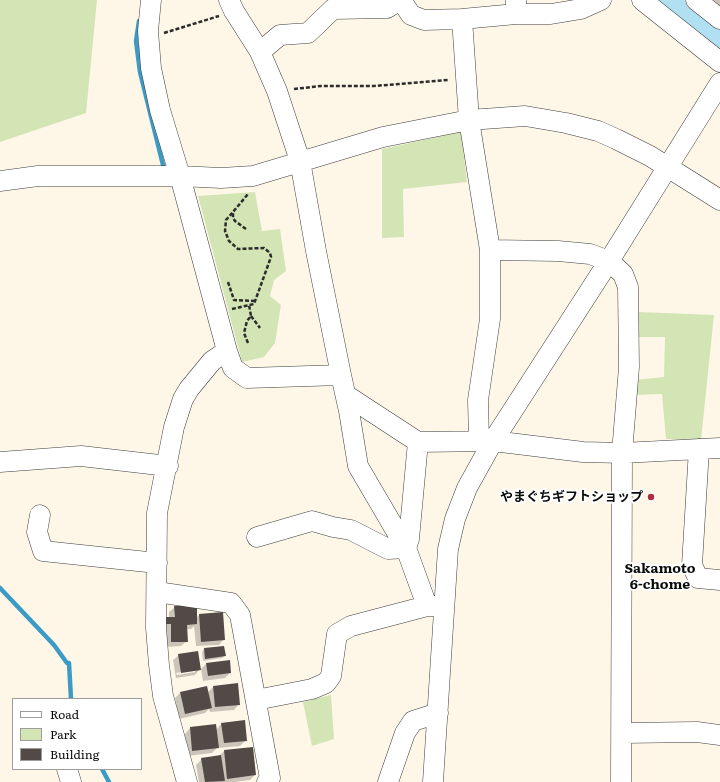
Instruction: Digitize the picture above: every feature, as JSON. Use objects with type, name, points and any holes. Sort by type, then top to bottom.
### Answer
[{"type":"street","points":[[151,0],[148,38],[151,68],[160,110],[180,176],[227,351],[233,368],[247,378],[341,375]]},
{"type":"street","points":[[260,52],[280,36],[308,33],[333,9],[387,8],[400,0],[411,15],[424,20],[462,19],[516,7],[551,14],[566,12],[581,9],[601,0]]},
{"type":"street","points":[[642,0],[720,62]]},
{"type":"street","points":[[696,0],[720,19]]},
{"type":"street","points":[[231,6],[260,52],[277,91],[300,162],[316,251],[346,395],[358,466],[406,548],[435,606]]},
{"type":"street","points":[[462,19],[470,120],[490,250],[490,319],[478,400],[486,441]]},
{"type":"street","points":[[432,782],[438,713],[435,606],[455,518],[486,441],[609,261],[720,83]]},
{"type":"street","points":[[0,181],[38,176],[180,176],[221,178],[253,176],[383,137],[470,120],[525,116],[566,123],[598,131],[610,136],[668,166],[720,200]]},
{"type":"street","points":[[490,250],[558,251],[590,254],[609,261],[623,274],[628,287],[628,367],[622,453],[622,733],[620,782]]},
{"type":"street","points":[[187,782],[162,696],[156,628],[157,513],[168,466],[174,427],[183,399],[212,361],[227,351]]},
{"type":"street","points":[[346,395],[418,442],[486,441],[583,452],[622,453],[720,448]]},
{"type":"street","points":[[406,548],[409,539],[418,442]]},
{"type":"street","points":[[699,449],[692,564],[698,578],[720,580]]},
{"type":"street","points":[[0,462],[81,456],[168,466]]},
{"type":"street","points":[[40,515],[38,532],[43,551],[157,563]]},
{"type":"street","points":[[257,538],[312,521],[351,530],[388,549],[406,548]]},
{"type":"street","points":[[157,592],[231,603],[240,615],[270,778],[267,782]]},
{"type":"street","points":[[256,700],[312,689],[326,683],[331,676],[337,634],[350,626],[435,606]]},
{"type":"street","points":[[388,782],[405,733],[409,727],[413,722],[438,713]]},
{"type":"street","points":[[622,733],[697,732],[720,735]]},
{"type":"street","points":[[67,770],[71,782]]},
{"type":"path","points":[[148,38],[231,6]]},
{"type":"path","points":[[277,91],[321,86],[374,86],[467,78]]},
{"type":"path","points":[[230,310],[254,304],[271,258],[270,253],[264,248],[238,249],[229,241],[225,231],[226,220],[249,193]]},
{"type":"path","points":[[233,212],[233,218],[235,221],[246,229]]},
{"type":"path","points":[[227,277],[234,300],[255,301]]},
{"type":"path","points":[[249,305],[251,316],[260,328]]},
{"type":"path","points":[[248,343],[244,333],[247,321],[251,316]]},
{"type":"green space","points":[[0,0],[97,0],[86,113],[0,142]]},
{"type":"green space","points":[[461,132],[467,182],[403,189],[404,237],[382,238],[382,149]]},
{"type":"green space","points":[[255,192],[262,231],[280,229],[286,271],[274,280],[270,296],[281,305],[275,343],[264,357],[242,362],[198,196]]},
{"type":"green space","points":[[639,312],[714,315],[701,440],[666,439],[662,394],[632,395],[635,380],[664,377],[665,337],[637,337]]},
{"type":"green space","points":[[331,695],[334,739],[312,746],[303,702]]},
{"type":"building","points":[[197,605],[197,624],[187,625],[188,642],[171,642],[171,624],[165,624],[165,617],[175,617],[174,606]]},
{"type":"building","points":[[223,612],[225,640],[201,642],[199,614]]},
{"type":"building","points":[[224,646],[226,656],[205,659],[204,648]]},
{"type":"building","points":[[198,651],[201,670],[181,673],[178,654]]},
{"type":"building","points":[[230,660],[231,673],[208,676],[206,663]]},
{"type":"building","points":[[238,683],[240,705],[215,707],[213,686]]},
{"type":"building","points":[[207,686],[212,708],[185,714],[180,692]]},
{"type":"building","points":[[245,720],[247,741],[224,743],[221,723]]},
{"type":"building","points":[[216,724],[219,748],[192,751],[190,727]]},
{"type":"building","points":[[253,747],[256,775],[227,779],[224,750]]},
{"type":"building","points":[[221,755],[225,781],[205,782],[201,758]]},
{"type":"waterway","points":[[660,0],[720,43]]},
{"type":"waterway","points":[[139,21],[136,41],[140,72],[163,165]]},
{"type":"waterway","points":[[0,588],[54,645],[67,663],[69,663],[71,698]]},
{"type":"waterway","points":[[103,770],[109,782]]},
{"type":"place","name":"やまぐちギフトショップ","points":[[651,497]]},
{"type":"district","name":"Sakamoto 6-chome","points":[[660,578]]}]
